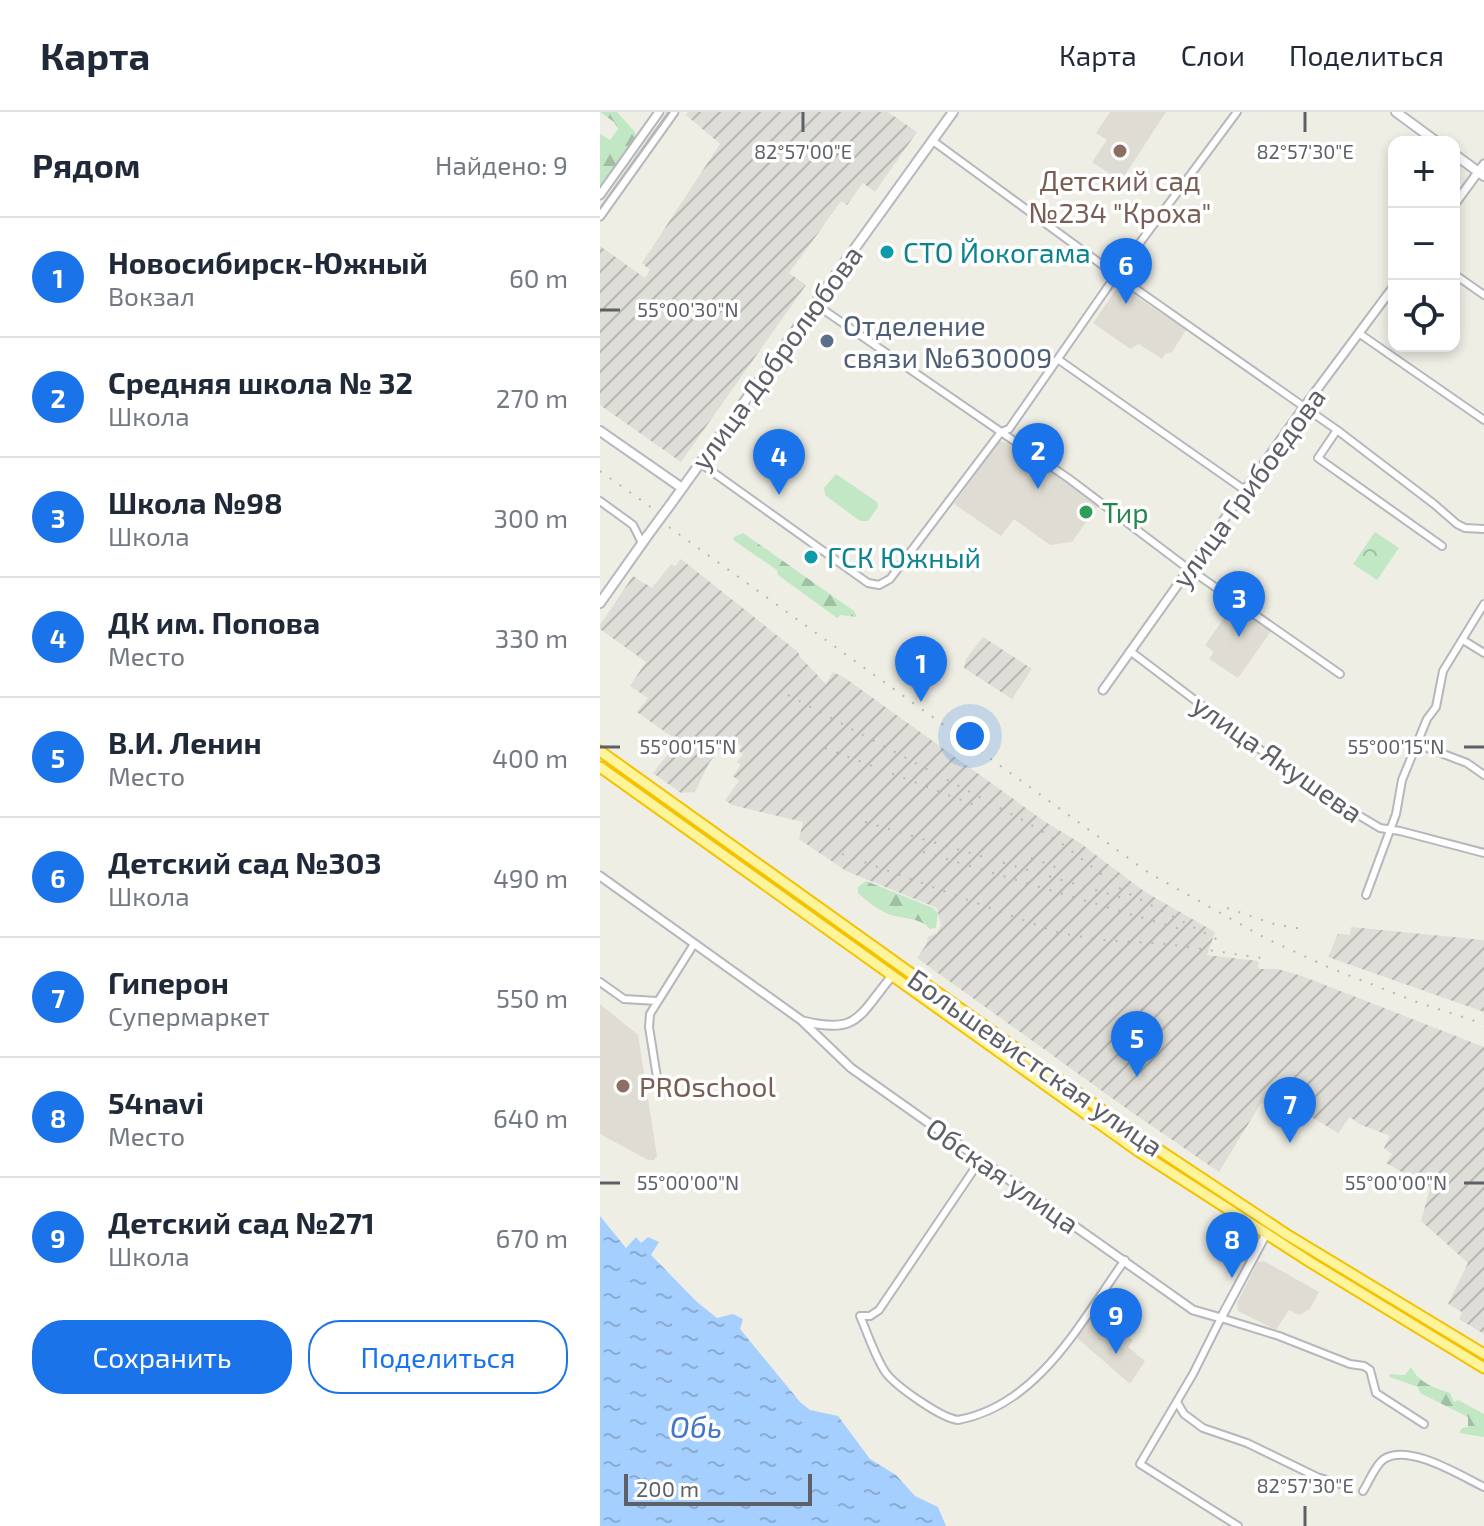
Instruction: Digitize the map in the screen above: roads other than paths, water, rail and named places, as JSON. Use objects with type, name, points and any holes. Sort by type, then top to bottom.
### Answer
[{"type":"highway","name":"Большевистская улица","points":[[600,751],[1144,1140],[1286,1234],[1484,1354]]},
{"type":"highway","name":"Большевистская улица","points":[[600,767],[1150,1160],[1484,1368]]},
{"type":"main road","name":"улица Добролюбова","points":[[600,603],[604,590],[673,501],[953,112]]},
{"type":"main road","points":[[1396,112],[1429,136]]},
{"type":"main road","points":[[1460,158],[1482,171]]},
{"type":"main road","points":[[600,431],[682,488]]},
{"type":"street","points":[[600,195],[659,112]]},
{"type":"street","points":[[600,216],[674,112]]},
{"type":"street","points":[[700,463],[868,583],[879,585],[890,579],[1001,432],[1009,429],[1116,275],[1237,112]]},
{"type":"street","points":[[933,141],[1116,275],[1337,430],[1457,524],[1465,528],[1484,529]]},
{"type":"street","points":[[1460,198],[1482,171]]},
{"type":"street","points":[[1460,278],[1484,295]]},
{"type":"street","name":"улица Грибоедова","points":[[1103,690],[1388,294]]},
{"type":"street","points":[[815,304],[1068,478],[1190,569],[1340,674]]},
{"type":"street","points":[[1360,334],[1484,420]]},
{"type":"street","points":[[1059,360],[1246,491]]},
{"type":"street","points":[[1337,430],[1318,458],[1442,546]]},
{"type":"street","points":[[600,501],[633,525],[645,539]]},
{"type":"street","points":[[1366,895],[1396,814],[1402,780],[1427,719],[1436,707],[1443,671],[1484,604]]},
{"type":"street","points":[[1463,640],[1484,653]]},
{"type":"street","name":"улица Якушева","points":[[1130,651],[1303,782],[1380,828],[1484,853]]},
{"type":"street","points":[[1417,744],[1467,763],[1484,775]]},
{"type":"street","name":"Обская улица","points":[[600,876],[801,1020],[851,1068],[1193,1310],[1279,1336],[1350,1364],[1364,1366],[1370,1370],[1376,1393],[1424,1424]]},
{"type":"street","points":[[659,1090],[649,1027],[651,1010],[694,944]]},
{"type":"street","points":[[801,1020],[831,1027],[854,1021],[892,976]]},
{"type":"street","points":[[600,982],[624,999],[657,1001]]},
{"type":"street","points":[[981,1159],[879,1310],[870,1316],[860,1316],[885,1370],[948,1419],[958,1420],[1015,1398],[1047,1368],[1125,1260]]},
{"type":"street","points":[[1238,1526],[1140,1464],[1177,1402],[1266,1234]]},
{"type":"street","points":[[1177,1402],[1184,1414],[1203,1428],[1247,1443],[1317,1477],[1343,1485]]},
{"type":"street","points":[[1363,1491],[1382,1460],[1408,1455],[1432,1461],[1484,1487]]},
{"type":"water","name":"Обь","points":[[600,1216],[626,1248],[636,1237],[641,1243],[648,1237],[659,1242],[651,1255],[697,1302],[717,1318],[733,1314],[743,1319],[740,1329],[800,1402],[810,1410],[838,1416],[870,1459],[896,1475],[915,1496],[938,1507],[946,1526],[600,1526]]},
{"type":"tram line","points":[[600,209],[670,112]]},
{"type":"railway","points":[[600,471],[655,510]]},
{"type":"railway","points":[[669,527],[1149,873],[1265,938],[1328,967],[1414,1001],[1484,1024]]},
{"type":"railway","points":[[788,695],[1028,823],[1061,843],[1122,890],[1222,942]]},
{"type":"railway","points":[[825,748],[977,806]]},
{"type":"railway","points":[[865,822],[1126,899]]},
{"type":"railway","points":[[923,852],[1180,929]]},
{"type":"railway","points":[[842,854],[1059,933],[1102,940],[1168,944],[1268,959]]},
{"type":"railway","points":[[1031,858],[1061,869]]},
{"type":"railway","points":[[1227,908],[1274,924],[1302,929]]},
{"type":"place","name":"Детский сад №234 \"Кроха\"","points":[[1120,151]]},
{"type":"place","name":"СТО Йокогама","points":[[887,252]]},
{"type":"place","name":"Детский сад №303","points":[[1126,304]]},
{"type":"place","name":"Отделение связи №630009","points":[[827,341]]},
{"type":"place","name":"Средняя школа № 32","points":[[1038,489]]},
{"type":"place","name":"ДК им. Попова","points":[[779,495]]},
{"type":"place","name":"Тир","points":[[1086,512]]},
{"type":"place","name":"ГСК Южный","points":[[811,557]]},
{"type":"place","name":"Школа №98","points":[[1239,637]]},
{"type":"place","name":"Новосибирск-Южный","points":[[921,702]]},
{"type":"place","name":"В.И. Ленин","points":[[1137,1077]]},
{"type":"place","name":"PROschool","points":[[623,1086]]},
{"type":"place","name":"Гиперон","points":[[1290,1143]]},
{"type":"place","name":"54navi","points":[[1232,1278]]},
{"type":"place","name":"Детский сад №271","points":[[1116,1354]]}]
